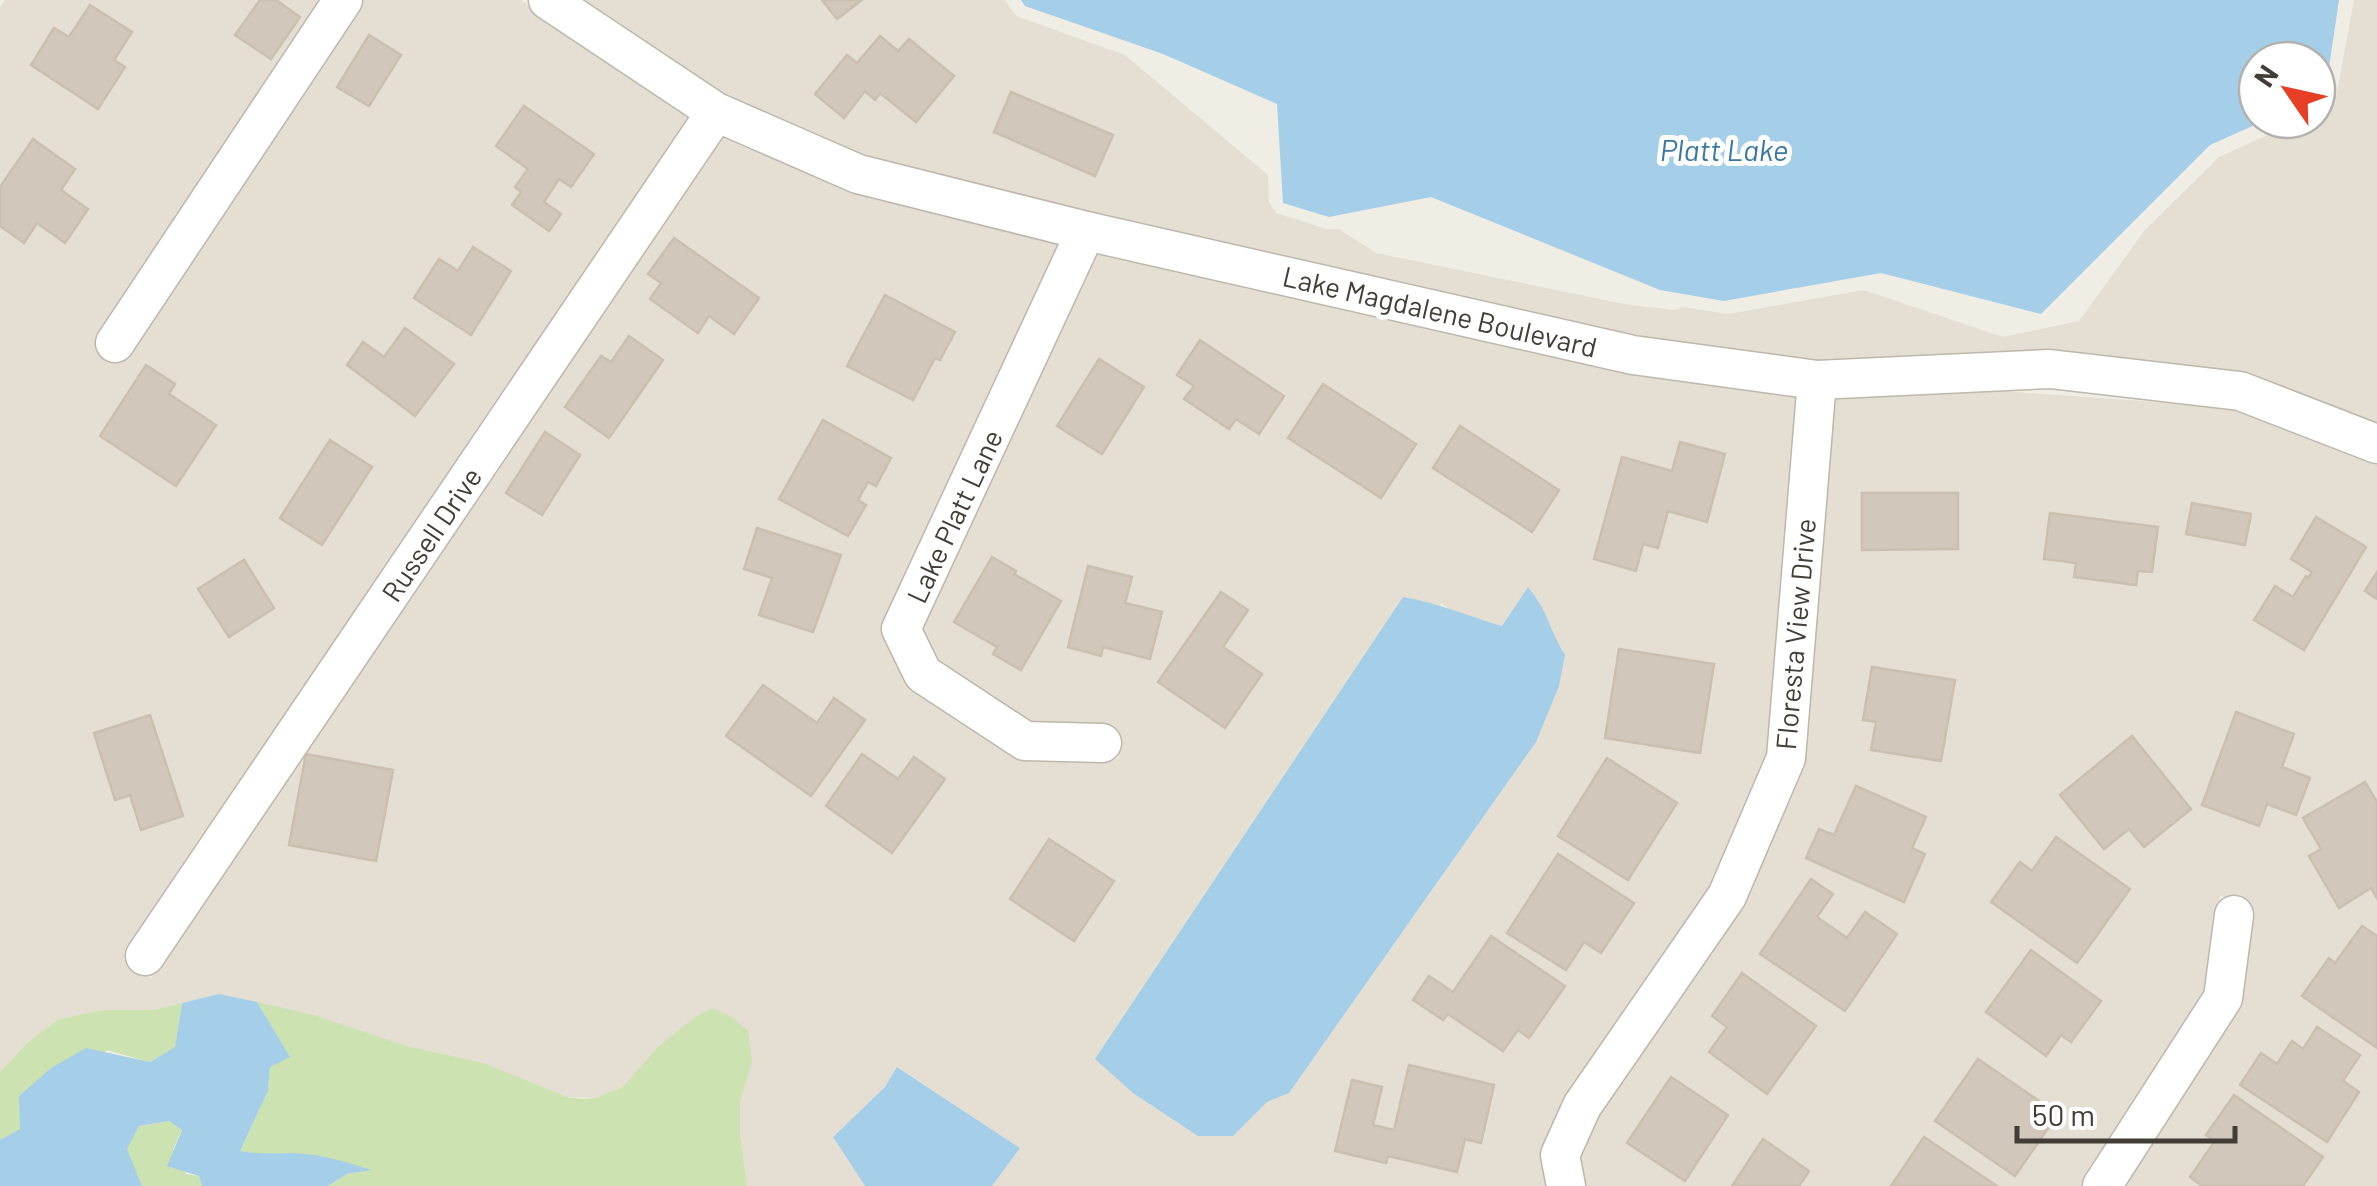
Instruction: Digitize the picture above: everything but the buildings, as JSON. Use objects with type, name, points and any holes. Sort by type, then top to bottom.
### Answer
[{"type":"street","points":[[115,343],[343,0]]},
{"type":"street","name":"Lake Magdalene Boulevard","points":[[548,0],[716,112],[858,174],[1086,231],[1633,355],[1817,380],[2050,369],[2240,391],[2377,444]]},
{"type":"street","name":"Russell Drive","points":[[145,956],[716,112]]},
{"type":"street","name":"Lake Platt Lane","points":[[1086,231],[901,630],[923,674],[1026,741],[1102,744]]},
{"type":"street","name":"Floresta View Drive","points":[[1566,1186],[1560,1155],[1582,1106],[1727,896],[1786,758],[1817,380]]},
{"type":"street","points":[[2102,1186],[2223,998],[2234,915]]},
{"type":"shaded area","points":[[5,0],[521,0],[694,115],[123,959],[151,978],[723,131],[1063,241],[886,622],[1026,756],[1119,759],[1118,729],[1029,725],[935,664],[919,631],[1096,249],[1799,393],[1770,753],[1713,887],[1550,1186],[992,1186],[1020,1148],[898,1067],[885,1087],[833,1137],[865,1186],[747,1186],[740,1102],[752,1063],[638,1072],[623,1087],[595,1098],[567,1097],[484,1063],[407,1046],[314,1015],[219,994],[153,1010],[103,1010],[59,1019],[26,1044],[0,1072],[0,7]],"holes":[[[1529,588],[1549,628],[1536,742],[1289,1093],[1267,1102],[1441,603],[1455,613],[1502,626]]]},
{"type":"shaded area","points":[[575,0],[1005,0],[1016,16],[1125,55],[1268,175],[1269,202],[1276,213],[1326,229],[1339,229],[1376,253],[1629,305],[1675,310],[1683,307],[1728,314],[1864,290],[2003,337],[2079,321],[2145,230],[2219,157],[2256,140],[2337,140],[2337,93],[2354,0],[2377,0],[2377,428],[2349,416],[1816,365],[1634,339],[1090,216],[862,159],[723,98]]},
{"type":"shaded area","points":[[1972,389],[2241,408],[2377,460],[2377,1186],[2122,1186],[2239,1002],[2252,904],[2220,896],[2207,991],[2082,1186],[1583,1186],[1577,1158],[1597,1115],[1741,905],[1832,396]]},
{"type":"green space","points":[[257,1002],[314,1015],[407,1046],[484,1063],[567,1097],[583,1099],[623,1087],[658,1047],[695,1017],[713,1008],[748,1031],[752,1063],[740,1102],[747,1186],[328,1186],[347,1174],[369,1170],[291,1153],[271,1156],[240,1151],[268,1091],[270,1067],[289,1056]]},
{"type":"green space","points":[[182,1003],[175,1048],[149,1062],[107,1050],[20,1129],[0,1140],[0,1072],[26,1044],[59,1019],[103,1010],[153,1010]]},
{"type":"green space","points":[[169,1121],[182,1129],[173,1150],[186,1174],[199,1176],[202,1186],[142,1186],[126,1149],[139,1126]]},
{"type":"water","name":"Platt Lake","points":[[1021,0],[2339,0],[2333,40],[2237,40],[2237,133],[2210,145],[2041,314],[1881,273],[1724,301],[1660,290],[1431,197],[1329,217],[1283,203],[1277,104],[1163,54],[1025,6]]},
{"type":"water","points":[[1528,587],[1565,655],[1559,686],[1536,742],[1289,1093],[1267,1102],[1233,1136],[1198,1136],[1133,1093],[1095,1059],[1403,597],[1502,626]]},
{"type":"water","points":[[219,994],[257,1002],[290,1057],[270,1067],[268,1091],[240,1151],[332,1158],[372,1170],[347,1174],[328,1186],[202,1186],[199,1176],[167,1166],[182,1130],[169,1121],[139,1126],[127,1149],[142,1186],[0,1186],[0,1140],[20,1129],[19,1096],[51,1068],[86,1048],[150,1062],[175,1047],[182,1003]]},
{"type":"water","points":[[897,1067],[1020,1148],[992,1186],[865,1186],[833,1137],[885,1087]]}]
